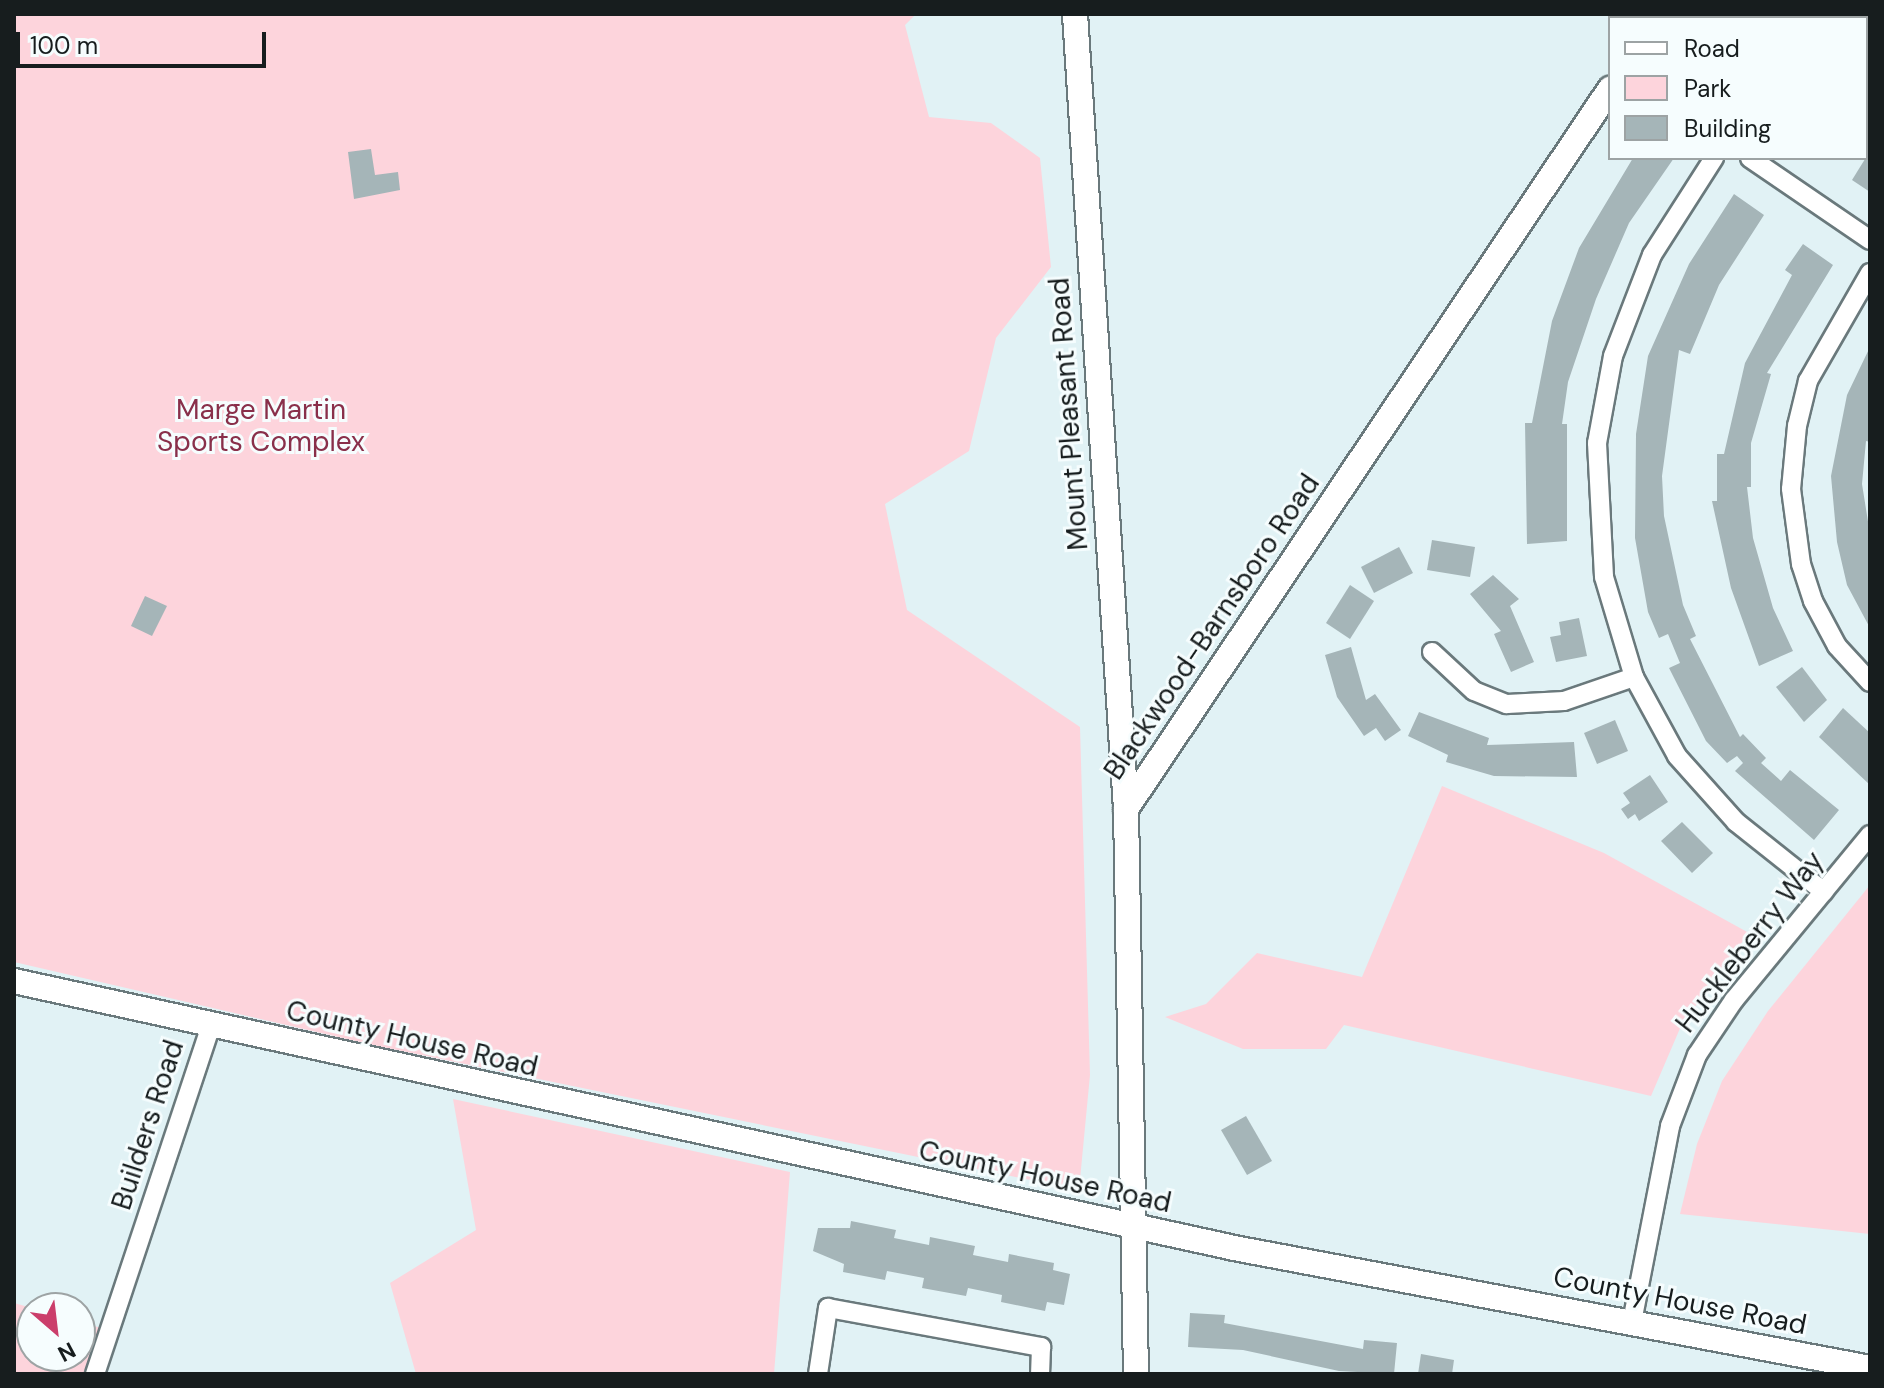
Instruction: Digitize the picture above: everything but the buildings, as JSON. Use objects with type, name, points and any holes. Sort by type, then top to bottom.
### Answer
[{"type":"main road","name":"Mount Pleasant Road","points":[[1075,14],[1126,809]]},
{"type":"main road","name":"Blackwood-Barnsboro Road","points":[[1136,1374],[1126,809],[1608,92]]},
{"type":"main road","name":"County House Road","points":[[14,981],[1131,1226],[1870,1368]]},
{"type":"street","points":[[1713,160],[1643,274],[1613,356],[1603,401],[1596,468],[1599,540],[1609,600],[1634,677],[1664,736],[1702,788],[1824,892]]},
{"type":"street","points":[[1753,160],[1870,240]]},
{"type":"street","points":[[1870,273],[1808,381],[1797,426],[1791,489],[1799,555],[1813,601],[1837,646],[1870,682]]},
{"type":"street","points":[[1432,652],[1474,691],[1507,704],[1564,701],[1634,677]]},
{"type":"street","name":"Huckleberry Way","points":[[1632,1322],[1682,1089],[1720,1017],[1870,835]]},
{"type":"street","name":"Builders Road","points":[[95,1374],[211,1026]]},
{"type":"street","points":[[818,1374],[828,1308],[1041,1347],[1040,1374]]},
{"type":"green space","name":"Marge Martin Sports Complex","points":[[14,14],[916,14],[905,25],[929,117],[991,123],[1040,158],[1051,267],[996,338],[969,451],[885,504],[907,610],[1080,727],[1090,1075],[1079,1190],[373,1045],[14,962]]},
{"type":"green space","points":[[1442,786],[1604,853],[1749,933],[1681,1026],[1651,1096],[1344,1025],[1326,1049],[1243,1049],[1165,1017],[1206,1004],[1257,953],[1362,977]]},
{"type":"green space","points":[[1870,885],[1870,1234],[1680,1214],[1697,1144],[1722,1081],[1768,1011]]},
{"type":"green space","points":[[453,1099],[790,1172],[774,1374],[416,1374],[390,1283],[476,1230]]},
{"type":"green space","points":[[14,1303],[16,1372],[96,1372],[96,1326],[112,1331],[98,1374],[14,1374]]}]
